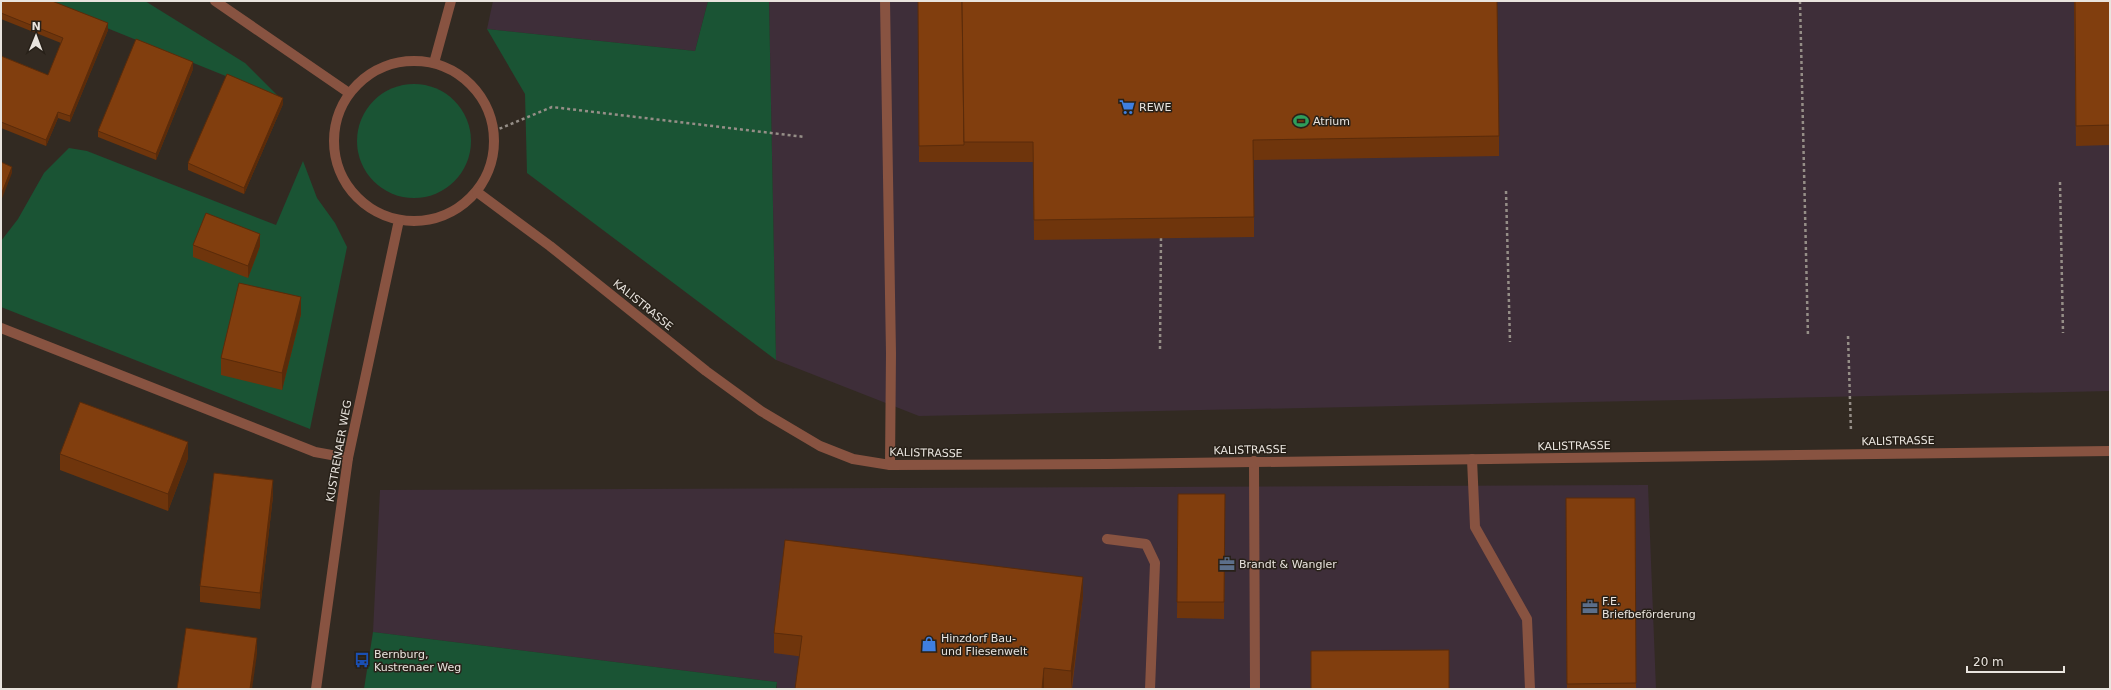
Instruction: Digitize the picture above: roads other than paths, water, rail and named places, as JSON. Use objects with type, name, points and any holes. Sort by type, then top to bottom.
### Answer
[{"type":"street","points":[[215,1],[349,93]]},
{"type":"street","points":[[434,63],[451,1]]},
{"type":"street","points":[[885,1],[890,339],[890,465]]},
{"type":"street","points":[[415,60],[434,63],[459,74],[479,93],[491,117],[494,131],[493,157],[490,169],[477,192],[459,208],[436,218],[424,221],[400,220],[374,211],[353,194],[339,171],[334,151],[334,131],[342,105],[349,93],[362,80],[378,69],[396,62],[415,60]]},
{"type":"street","name":"KALISTRASSE","points":[[477,192],[550,246],[706,371],[761,411],[820,446],[853,459],[890,465],[2110,451]]},
{"type":"street","name":"KUSTRENAER WEG","points":[[316,689],[348,458],[400,220]]},
{"type":"street","points":[[1,328],[316,452],[348,458]]},
{"type":"street","points":[[1472,459],[1476,526],[1528,619],[1530,689]]},
{"type":"street","points":[[1254,461],[1255,689]]},
{"type":"street","points":[[1107,539],[1146,544],[1155,563],[1150,689]]},
{"type":"place","name":"REWE","points":[[1127,107]]},
{"type":"place","name":"Atrium","points":[[1301,121]]},
{"type":"place","name":"Brandt & Wangler","points":[[1227,564]]},
{"type":"place","name":"F.E. Briefbeförderung","points":[[1590,607]]},
{"type":"place","name":"Hinzdorf Bau- und Fliesenwelt","points":[[929,644]]},
{"type":"place","name":"Bernburg, Kustrenaer Weg","points":[[362,660]]}]
